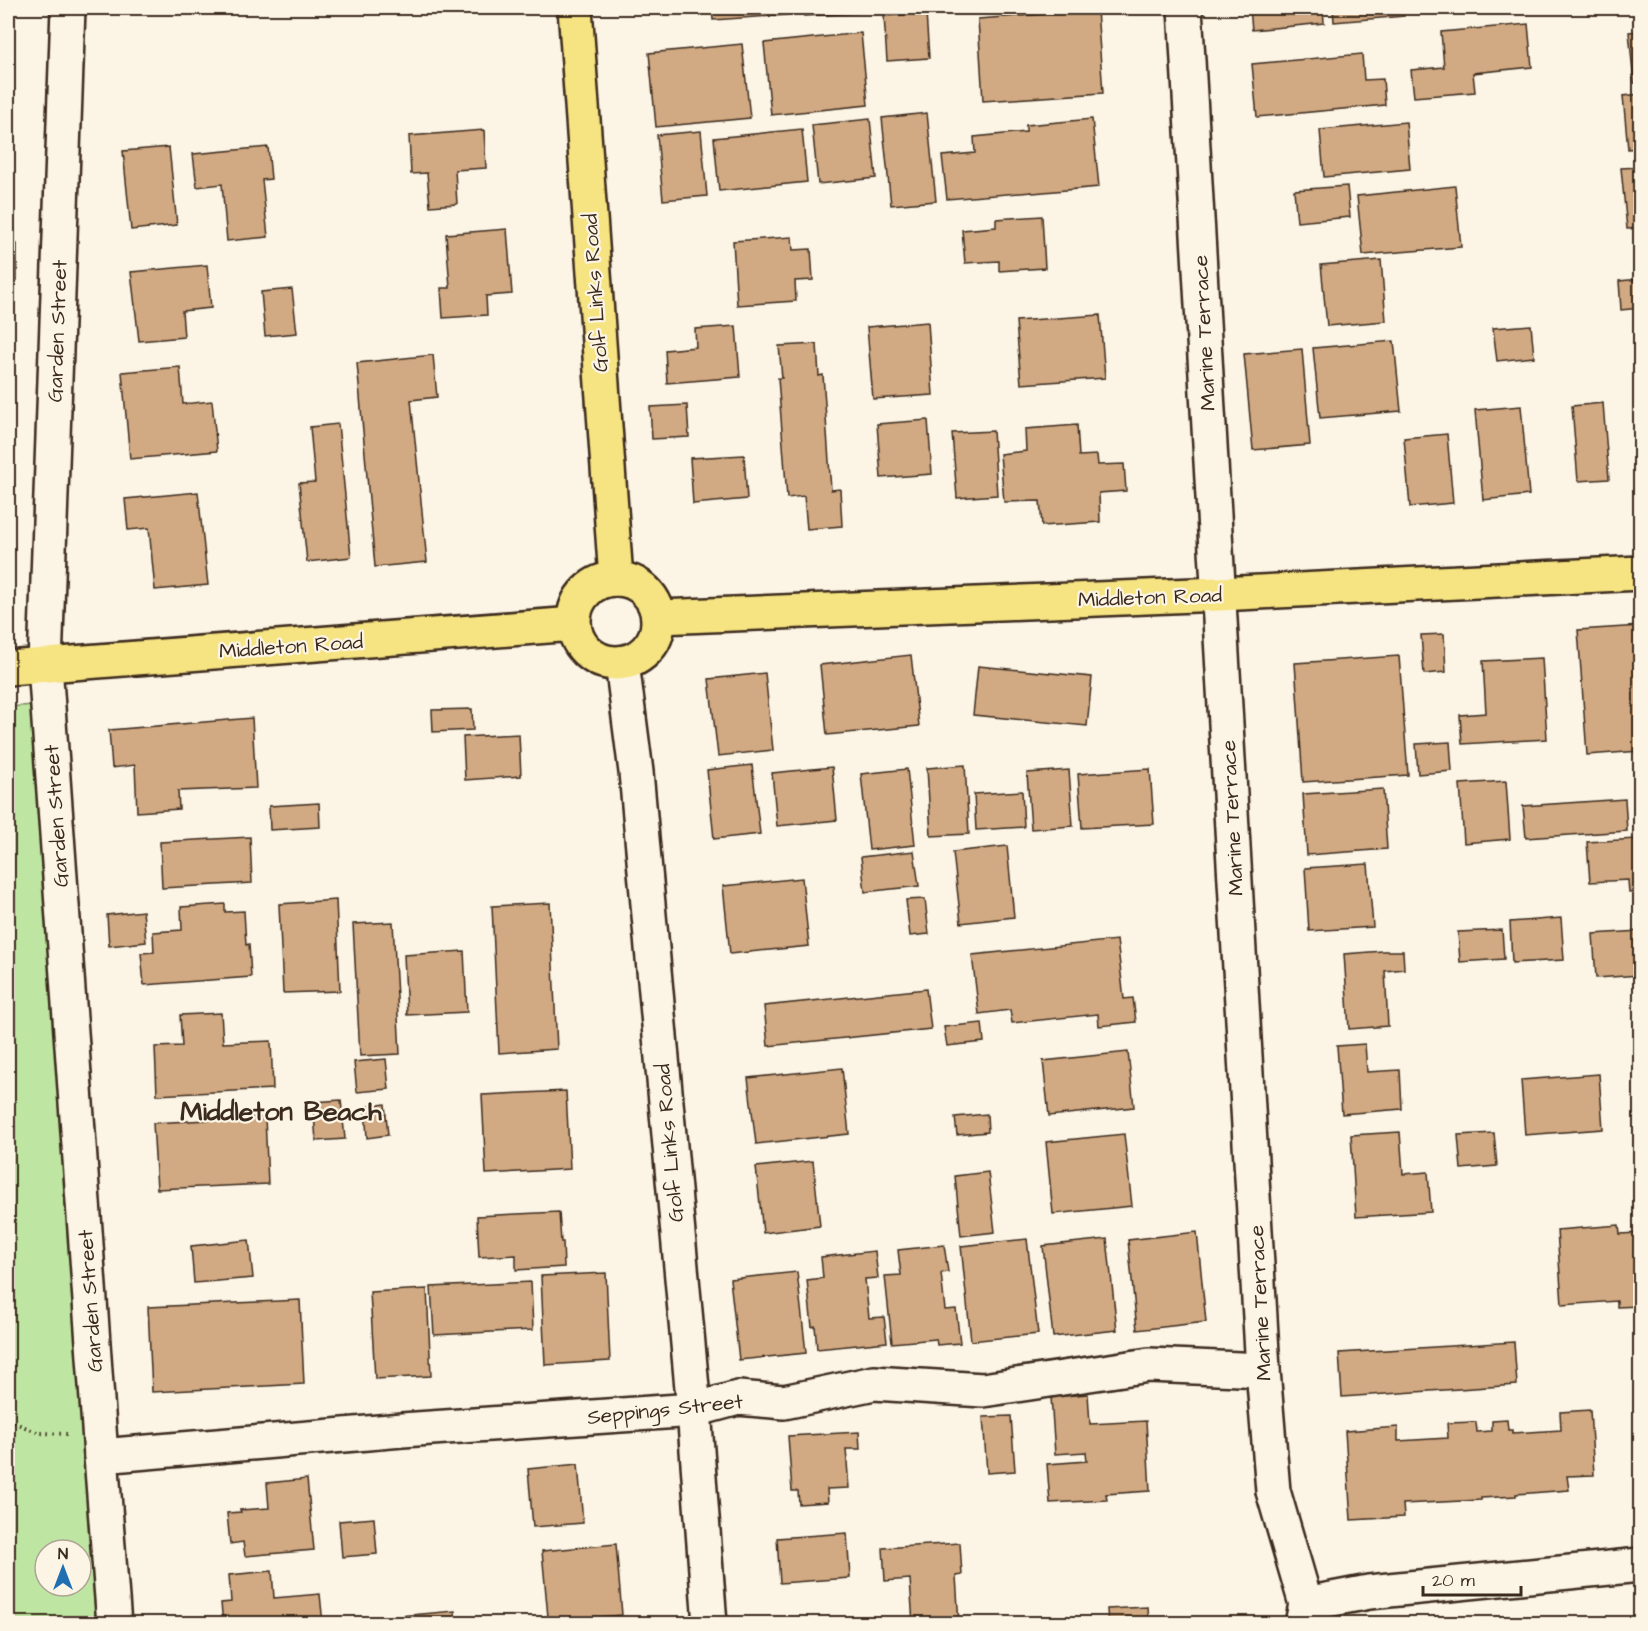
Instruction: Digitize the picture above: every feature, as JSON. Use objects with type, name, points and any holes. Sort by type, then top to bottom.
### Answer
[{"type":"main road","name":"Golf Links Road","points":[[575,8],[616,579]]},
{"type":"main road","name":"Middleton Road","points":[[659,617],[1219,594],[1641,573]]},
{"type":"main road","points":[[616,579],[632,581],[645,590],[654,602],[659,617],[657,633],[650,647],[637,658],[622,663],[610,663],[589,654],[581,646],[574,624],[576,607],[585,592],[599,582],[616,579]]},
{"type":"main road","name":"Middleton Road","points":[[8,668],[574,624]]},
{"type":"street","name":"Garden Street","points":[[68,8],[45,665],[114,1623]]},
{"type":"street","name":"Marine Terrace","points":[[1185,8],[1263,1370],[1273,1491],[1304,1614]]},
{"type":"street","name":"Golf Links Road","points":[[622,663],[636,772],[694,1410],[710,1623]]},
{"type":"street","name":"Seppings Street","points":[[100,1446],[391,1431],[694,1410],[738,1398],[784,1402],[874,1383],[983,1390],[1149,1365],[1263,1370]]},
{"type":"street","points":[[1304,1614],[1369,1592],[1641,1565]]},
{"type":"path","points":[[8,1420],[39,1433],[100,1446]]},
{"type":"green space","points":[[33,705],[91,1538],[33,1538],[33,1598],[93,1598],[93,1576],[96,1623],[8,1624],[8,707]]},
{"type":"building","points":[[712,8],[786,8],[786,15],[713,20]]},
{"type":"building","points":[[803,8],[857,8],[857,13],[804,16]]},
{"type":"building","points":[[1250,8],[1323,8],[1324,23],[1252,30]]},
{"type":"building","points":[[1333,8],[1403,8],[1404,16],[1334,22]]},
{"type":"building","points":[[1097,10],[1103,93],[983,101],[978,19]]},
{"type":"building","points":[[926,13],[929,58],[887,61],[884,16]]},
{"type":"building","points":[[1528,24],[1532,67],[1473,73],[1475,92],[1414,97],[1411,70],[1444,67],[1441,32]]},
{"type":"building","points":[[1640,31],[1640,83],[1634,83],[1629,32]]},
{"type":"building","points":[[861,33],[868,105],[771,115],[764,43]]},
{"type":"building","points":[[742,44],[750,118],[656,127],[649,53]]},
{"type":"building","points":[[1362,54],[1364,80],[1383,79],[1385,105],[1257,117],[1252,64]]},
{"type":"building","points":[[1640,94],[1640,148],[1628,149],[1623,96]]},
{"type":"building","points":[[927,113],[936,201],[891,205],[882,118]]},
{"type":"building","points":[[870,119],[876,178],[818,184],[812,125]]},
{"type":"building","points":[[1092,119],[1099,187],[947,199],[942,156],[975,153],[974,137],[1026,132],[1026,125]]},
{"type":"building","points":[[1406,122],[1410,169],[1324,177],[1320,130]]},
{"type":"building","points":[[802,129],[807,182],[719,191],[714,138]]},
{"type":"building","points":[[484,130],[486,168],[455,170],[457,204],[430,206],[427,173],[411,174],[409,136]]},
{"type":"building","points":[[701,131],[707,196],[663,200],[657,135]]},
{"type":"building","points":[[169,147],[177,225],[131,230],[123,151]]},
{"type":"building","points":[[268,147],[271,179],[262,180],[268,237],[227,241],[222,184],[197,187],[193,154]]},
{"type":"building","points":[[1640,167],[1640,228],[1627,229],[1621,168]]},
{"type":"building","points":[[1347,186],[1350,217],[1297,222],[1294,190]]},
{"type":"building","points":[[1455,186],[1461,247],[1363,255],[1357,196]]},
{"type":"building","points":[[1042,216],[1045,268],[999,271],[999,261],[965,263],[962,230],[996,227],[996,219]]},
{"type":"building","points":[[507,229],[512,294],[486,296],[487,315],[443,318],[441,288],[450,288],[446,234]]},
{"type":"building","points":[[792,237],[793,250],[811,249],[813,280],[795,281],[796,301],[737,305],[733,241]]},
{"type":"building","points":[[8,244],[17,244],[17,280],[8,280]]},
{"type":"building","points":[[1381,260],[1386,321],[1327,326],[1321,265]]},
{"type":"building","points":[[207,265],[211,308],[182,311],[184,337],[139,341],[131,272]]},
{"type":"building","points":[[1640,279],[1640,308],[1621,310],[1619,281]]},
{"type":"building","points":[[292,289],[297,333],[265,336],[261,292]]},
{"type":"building","points":[[1100,315],[1105,378],[1021,384],[1016,321]]},
{"type":"building","points":[[928,322],[933,395],[873,399],[867,327]]},
{"type":"building","points":[[1531,325],[1534,357],[1497,361],[1493,328]]},
{"type":"building","points":[[736,326],[740,377],[667,383],[665,350],[696,347],[695,329]]},
{"type":"building","points":[[1394,341],[1401,411],[1320,418],[1313,348]]},
{"type":"building","points":[[817,344],[819,376],[823,375],[831,490],[840,489],[842,526],[807,529],[804,496],[787,498],[778,378],[782,378],[779,346]]},
{"type":"building","points":[[1302,349],[1310,445],[1253,450],[1244,354]]},
{"type":"building","points":[[433,355],[437,397],[411,400],[427,562],[375,567],[357,363]]},
{"type":"building","points":[[180,367],[183,404],[212,401],[217,451],[130,459],[122,372]]},
{"type":"building","points":[[1603,403],[1609,479],[1578,481],[1572,406]]},
{"type":"building","points":[[687,405],[689,437],[652,439],[650,407]]},
{"type":"building","points":[[1521,406],[1529,495],[1483,500],[1475,410]]},
{"type":"building","points":[[928,420],[932,474],[881,478],[877,424]]},
{"type":"building","points":[[338,424],[351,557],[307,562],[299,483],[315,482],[310,427]]},
{"type":"building","points":[[1077,425],[1079,456],[1097,455],[1098,465],[1124,464],[1126,491],[1099,493],[1100,522],[1042,526],[1040,501],[1004,502],[1000,454],[1026,451],[1025,429]]},
{"type":"building","points":[[1637,426],[1640,426],[1640,469]]},
{"type":"building","points":[[993,431],[997,495],[957,498],[952,433]]},
{"type":"building","points":[[1447,434],[1453,503],[1410,507],[1404,438]]},
{"type":"building","points":[[744,455],[747,499],[693,504],[690,458]]},
{"type":"building","points":[[198,492],[208,585],[155,590],[149,528],[128,530],[125,499]]},
{"type":"building","points":[[1640,626],[1640,751],[1587,755],[1578,630]]},
{"type":"building","points":[[1444,634],[1446,672],[1424,674],[1421,635]]},
{"type":"building","points":[[911,655],[919,726],[827,735],[820,665]]},
{"type":"building","points":[[1399,656],[1408,775],[1303,782],[1295,663]]},
{"type":"building","points":[[1542,658],[1547,739],[1462,744],[1460,715],[1486,713],[1483,661]]},
{"type":"building","points":[[978,666],[1092,677],[1087,726],[973,715]]},
{"type":"building","points":[[765,673],[773,750],[718,756],[709,679]]},
{"type":"building","points":[[472,709],[473,730],[433,732],[432,710]]},
{"type":"building","points":[[252,718],[256,788],[178,791],[179,809],[137,812],[135,765],[112,768],[109,730]]},
{"type":"building","points":[[519,734],[521,776],[465,780],[463,737]]},
{"type":"building","points":[[1450,742],[1452,771],[1418,774],[1416,744]]},
{"type":"building","points":[[752,765],[760,834],[714,839],[707,770]]},
{"type":"building","points":[[965,765],[969,834],[931,836],[927,768]]},
{"type":"building","points":[[832,767],[837,820],[777,826],[772,773]]},
{"type":"building","points":[[907,769],[915,845],[869,850],[861,774]]},
{"type":"building","points":[[1150,769],[1154,824],[1082,828],[1078,774]]},
{"type":"building","points":[[1069,770],[1073,826],[1031,829],[1027,773]]},
{"type":"building","points":[[1506,781],[1510,839],[1464,843],[1460,784]]},
{"type":"building","points":[[1383,789],[1387,849],[1307,855],[1303,794]]},
{"type":"building","points":[[1022,791],[1024,827],[976,830],[974,794]]},
{"type":"building","points":[[1625,799],[1627,831],[1526,838],[1523,806]]},
{"type":"building","points":[[319,803],[320,827],[270,830],[269,806]]},
{"type":"building","points":[[250,837],[252,883],[162,888],[160,842]]},
{"type":"building","points":[[1636,839],[1636,842],[1640,842],[1640,892],[1629,893],[1628,880],[1590,882],[1587,842]]},
{"type":"building","points":[[1007,846],[1014,917],[961,923],[953,852]]},
{"type":"building","points":[[914,851],[919,886],[865,892],[861,857]]},
{"type":"building","points":[[1368,864],[1373,927],[1309,931],[1305,868]]},
{"type":"building","points":[[802,878],[809,946],[730,954],[723,886]]},
{"type":"building","points":[[925,899],[929,934],[910,936],[906,900]]},
{"type":"building","points":[[336,900],[340,991],[283,993],[279,904]]},
{"type":"building","points":[[550,903],[557,1049],[499,1053],[492,906]]},
{"type":"building","points":[[225,904],[225,912],[244,911],[251,977],[144,985],[141,953],[154,952],[153,932],[182,930],[181,907]]},
{"type":"building","points":[[143,911],[146,942],[109,946],[107,915]]},
{"type":"building","points":[[1561,918],[1564,960],[1512,963],[1510,922]]},
{"type":"building","points":[[393,922],[400,1054],[360,1056],[353,924]]},
{"type":"building","points":[[1502,930],[1504,959],[1460,962],[1458,932]]},
{"type":"building","points":[[1640,931],[1640,975],[1596,978],[1593,934]]},
{"type":"building","points":[[1117,940],[1124,999],[1133,998],[1136,1022],[1099,1026],[1098,1014],[1012,1023],[1010,1010],[979,1014],[972,955]]},
{"type":"building","points":[[464,951],[467,1012],[407,1015],[404,955]]},
{"type":"building","points":[[1403,951],[1404,969],[1385,971],[1388,1026],[1349,1029],[1344,954]]},
{"type":"building","points":[[926,989],[931,1029],[768,1046],[764,1006]]},
{"type":"building","points":[[221,1013],[223,1043],[271,1041],[273,1089],[157,1095],[155,1047],[182,1046],[180,1015]]},
{"type":"building","points":[[982,1023],[984,1042],[947,1046],[944,1027]]},
{"type":"building","points":[[1365,1044],[1367,1072],[1400,1070],[1402,1109],[1342,1114],[1337,1046]]},
{"type":"building","points":[[1128,1052],[1134,1107],[1049,1116],[1043,1061]]},
{"type":"building","points":[[386,1059],[389,1089],[357,1092],[354,1062]]},
{"type":"building","points":[[842,1068],[849,1134],[756,1144],[748,1078]]},
{"type":"building","points":[[1599,1074],[1603,1129],[1525,1135],[1521,1080]]},
{"type":"building","points":[[566,1091],[570,1169],[486,1174],[482,1095]]},
{"type":"building","points":[[341,1100],[345,1139],[316,1141],[313,1102]]},
{"type":"building","points":[[385,1104],[388,1135],[367,1138],[365,1107]]},
{"type":"building","points":[[987,1114],[988,1132],[957,1135],[955,1117]]},
{"type":"building","points":[[265,1117],[268,1184],[157,1189],[153,1123]]},
{"type":"building","points":[[1400,1132],[1403,1174],[1428,1172],[1431,1212],[1356,1217],[1351,1135]]},
{"type":"building","points":[[1494,1133],[1497,1166],[1461,1169],[1458,1135]]},
{"type":"building","points":[[1124,1134],[1132,1206],[1053,1214],[1046,1142]]},
{"type":"building","points":[[813,1161],[820,1226],[763,1233],[756,1167]]},
{"type":"building","points":[[988,1172],[995,1232],[961,1236],[955,1176]]},
{"type":"building","points":[[559,1212],[564,1267],[516,1270],[516,1255],[479,1257],[477,1216]]},
{"type":"building","points":[[1619,1225],[1620,1234],[1640,1233],[1640,1306],[1617,1307],[1617,1301],[1562,1305],[1557,1230]]},
{"type":"building","points":[[1197,1232],[1206,1322],[1137,1330],[1128,1240]]},
{"type":"building","points":[[1027,1239],[1038,1334],[971,1341],[961,1246]]},
{"type":"building","points":[[1107,1239],[1117,1330],[1053,1337],[1043,1246]]},
{"type":"building","points":[[249,1240],[253,1278],[194,1283],[191,1246]]},
{"type":"building","points":[[944,1245],[948,1272],[941,1273],[945,1310],[956,1309],[960,1343],[937,1345],[936,1339],[892,1343],[885,1276],[901,1275],[898,1250]]},
{"type":"building","points":[[875,1251],[878,1278],[865,1279],[869,1318],[884,1317],[887,1342],[817,1349],[807,1280],[823,1278],[821,1257]]},
{"type":"building","points":[[797,1272],[806,1353],[739,1360],[730,1279]]},
{"type":"building","points":[[606,1273],[610,1361],[545,1365],[541,1276]]},
{"type":"building","points":[[531,1282],[533,1330],[434,1335],[431,1287]]},
{"type":"building","points":[[427,1289],[431,1376],[375,1379],[370,1292]]},
{"type":"building","points":[[300,1300],[304,1384],[152,1392],[148,1307]]},
{"type":"building","points":[[1514,1342],[1517,1385],[1342,1397],[1339,1353]]},
{"type":"building","points":[[1088,1394],[1090,1424],[1146,1421],[1150,1491],[1106,1494],[1107,1500],[1050,1503],[1047,1464],[1087,1461],[1086,1452],[1055,1454],[1051,1397]]},
{"type":"building","points":[[1590,1410],[1594,1475],[1567,1476],[1569,1490],[1516,1494],[1516,1496],[1481,1498],[1481,1500],[1403,1504],[1404,1517],[1351,1520],[1345,1431],[1398,1427],[1398,1441],[1448,1438],[1447,1423],[1476,1422],[1477,1432],[1492,1431],[1492,1421],[1507,1420],[1508,1430],[1512,1430],[1512,1433],[1561,1430],[1560,1412]]},
{"type":"building","points":[[1011,1416],[1015,1471],[987,1473],[983,1417]]},
{"type":"building","points":[[859,1432],[860,1449],[846,1449],[849,1488],[827,1489],[828,1502],[799,1504],[798,1491],[792,1491],[788,1436]]},
{"type":"building","points":[[578,1464],[583,1523],[533,1527],[528,1469]]},
{"type":"building","points":[[307,1479],[314,1550],[245,1556],[243,1542],[230,1544],[227,1513],[269,1508],[267,1483]]},
{"type":"building","points":[[374,1518],[377,1554],[342,1557],[339,1521]]},
{"type":"building","points":[[847,1533],[850,1578],[780,1583],[777,1538]]},
{"type":"building","points":[[960,1543],[962,1575],[956,1576],[959,1624],[913,1624],[910,1579],[885,1581],[883,1548]]},
{"type":"building","points":[[616,1544],[622,1615],[577,1619],[577,1624],[544,1624],[544,1617],[548,1617],[542,1551]]},
{"type":"building","points":[[272,1571],[274,1598],[320,1594],[323,1624],[223,1624],[221,1603],[231,1602],[229,1575]]},
{"type":"building","points":[[1148,1607],[1149,1624],[1108,1624],[1107,1609]]},
{"type":"building","points":[[455,1611],[456,1624],[400,1624],[400,1616]]},
{"type":"district","name":"Middleton Beach","points":[[281,1111]]}]
